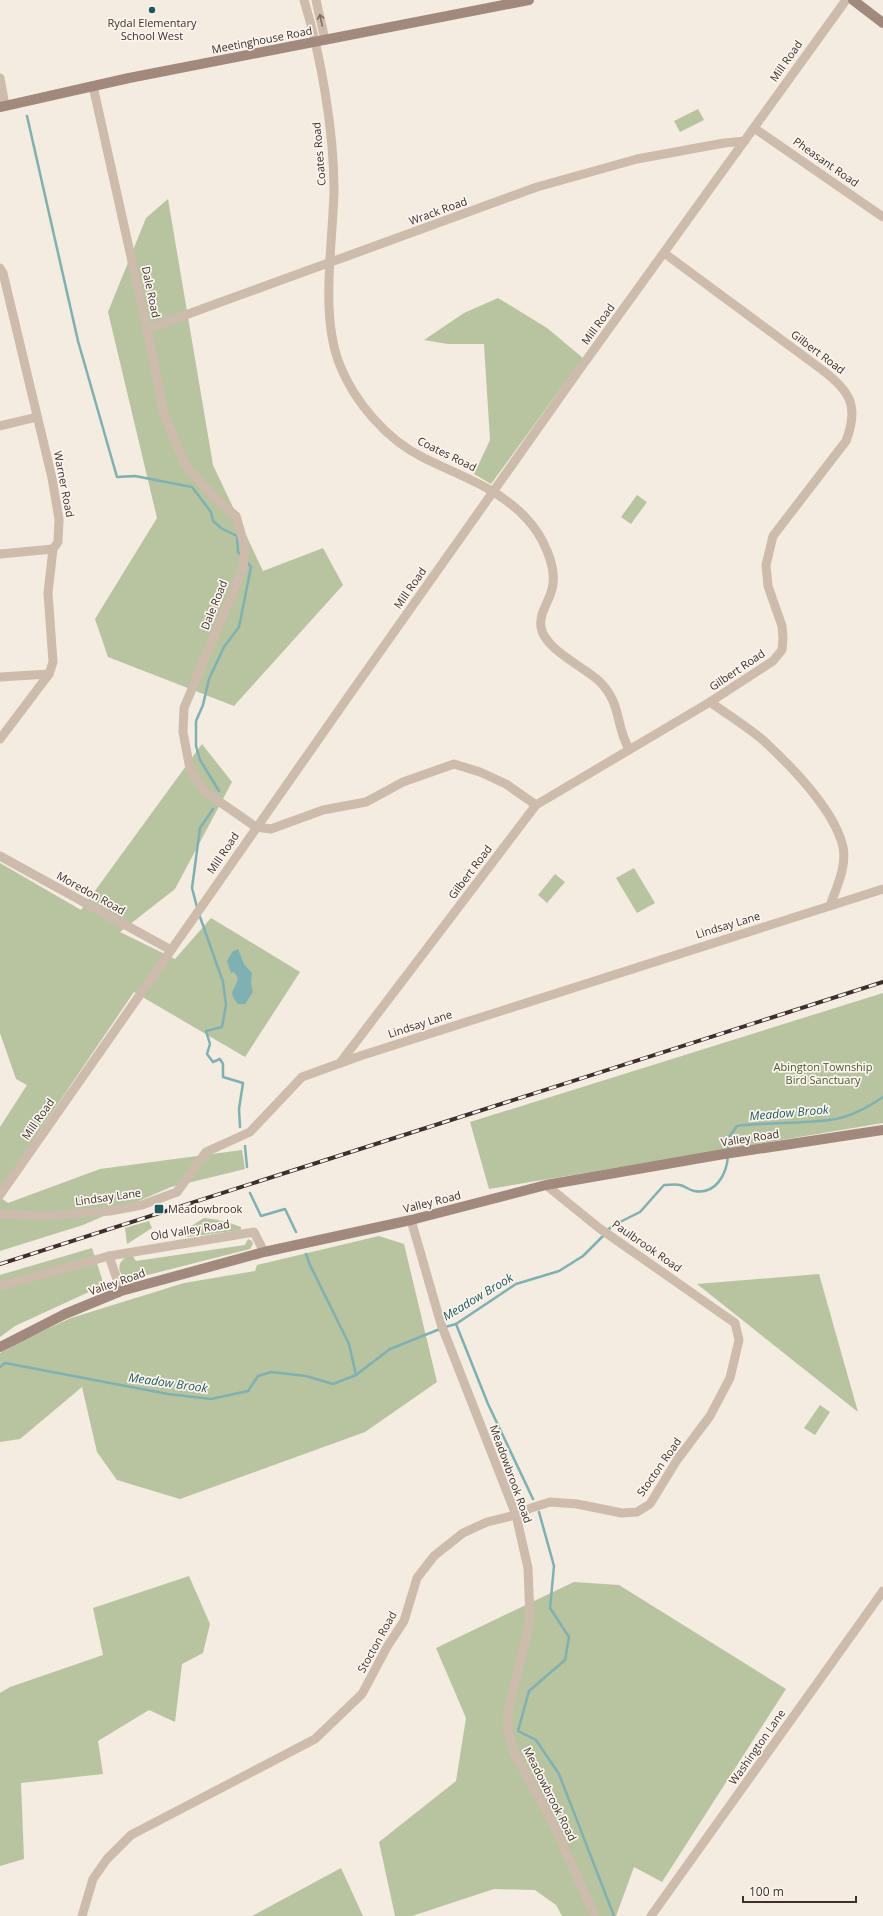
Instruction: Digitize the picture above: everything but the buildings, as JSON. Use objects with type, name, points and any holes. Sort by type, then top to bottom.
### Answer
[{"type":"main road","name":"Meetinghouse Road","points":[[3,106],[94,86],[529,0]]},
{"type":"main road","points":[[853,0],[883,23]]},
{"type":"main road","name":"Valley Road","points":[[0,1347],[64,1314],[121,1291],[264,1252],[411,1220],[546,1185],[736,1152],[883,1130]]},
{"type":"street","name":"Coates Road","points":[[304,0],[315,43],[328,119],[332,158],[334,190],[330,263],[330,320],[336,353],[341,367],[360,402],[372,417],[402,445],[423,458],[494,491],[528,519],[535,529],[549,558],[553,572],[553,582],[541,620],[543,634],[553,646],[592,675],[608,691],[617,709],[622,735],[629,749]]},
{"type":"street","points":[[316,0],[325,40]]},
{"type":"street","name":"Mill Road","points":[[0,1195],[184,930],[211,894],[256,827],[494,491],[846,0]]},
{"type":"street","points":[[0,78],[3,106]]},
{"type":"street","name":"Dale Road","points":[[94,86],[164,414],[185,465],[213,496],[236,516],[245,546],[243,567],[184,708],[183,732],[190,769],[204,791],[256,827]]},
{"type":"street","name":"Pheasant Road","points":[[754,128],[883,217]]},
{"type":"street","name":"Wrack Road","points":[[147,329],[537,187],[637,159],[724,143],[745,141]]},
{"type":"street","name":"Gilbert Road","points":[[340,1063],[536,805],[710,702],[773,661],[782,650],[782,626],[768,586],[766,565],[773,536],[846,441],[850,430],[852,410],[849,396],[840,384],[664,253]]},
{"type":"street","name":"Warner Road","points":[[0,268],[3,273],[52,478],[59,519],[58,542],[53,550],[48,593],[53,662],[49,674],[0,739]]},
{"type":"street","points":[[0,426],[37,417]]},
{"type":"street","points":[[0,554],[53,550]]},
{"type":"street","points":[[0,677],[49,674]]},
{"type":"street","points":[[710,702],[764,741],[805,783],[836,827],[843,848],[842,869],[830,906]]},
{"type":"street","points":[[256,827],[271,829],[323,810],[366,802],[403,782],[454,764],[480,772],[506,784],[536,805]]},
{"type":"street","name":"Moredon Road","points":[[0,856],[171,950]]},
{"type":"street","name":"Lindsay Lane","points":[[0,1214],[46,1216],[110,1211],[142,1205],[177,1192],[206,1152],[250,1132],[302,1077],[340,1063],[883,889]]},
{"type":"street","name":"Paulbrook Road","points":[[546,1185],[599,1228],[736,1323]]},
{"type":"street","name":"Meadowbrook Road","points":[[411,1220],[442,1324],[516,1515],[528,1568],[530,1620],[508,1712],[508,1731],[514,1752],[552,1822],[595,1916]]},
{"type":"street","name":"Old Valley Road","points":[[0,1286],[109,1256],[254,1232],[264,1252]]},
{"type":"street","points":[[109,1256],[121,1291]]},
{"type":"street","name":"Stocton Road","points":[[82,1916],[93,1879],[107,1859],[131,1835],[315,1739],[362,1694],[404,1621],[418,1578],[434,1556],[463,1533],[487,1522],[516,1515],[550,1502],[577,1504],[622,1513],[637,1512],[650,1504],[677,1460],[710,1416],[730,1378],[737,1354],[739,1340],[736,1323]]},
{"type":"street","name":"Washington Lane","points":[[651,1916],[883,1591]]},
{"type":"green space","points":[[698,109],[704,120],[680,132],[674,121]]},
{"type":"green space","points":[[168,199],[213,465],[263,571],[323,548],[343,585],[234,706],[108,657],[95,619],[157,518],[108,312],[146,218]]},
{"type":"green space","points":[[498,298],[547,328],[583,358],[491,484],[474,474],[490,440],[484,344],[448,344],[424,340],[464,313]]},
{"type":"green space","points":[[637,495],[647,502],[631,524],[621,517]]},
{"type":"green space","points":[[202,744],[232,782],[175,889],[120,932],[175,959],[211,918],[300,972],[245,1057],[134,992],[0,1189],[0,1127],[27,1085],[16,1079],[0,1033],[0,863],[81,910]]},
{"type":"green space","points":[[634,868],[655,903],[637,913],[616,878]]},
{"type":"green space","points":[[555,874],[565,882],[547,903],[538,895]]},
{"type":"green space","name":"Abington Township Bird Sanctuary","points":[[883,993],[883,1123],[489,1189],[470,1122]]},
{"type":"green space","points":[[242,1150],[245,1169],[171,1187],[83,1225],[0,1251],[0,1197],[8,1203],[100,1169]]},
{"type":"green space","points":[[204,1218],[232,1224],[241,1227],[241,1230],[187,1237],[186,1235],[188,1228]]},
{"type":"green space","points":[[149,1221],[152,1228],[127,1244],[125,1228]]},
{"type":"green space","points":[[379,1236],[404,1244],[437,1382],[365,1432],[180,1499],[117,1480],[97,1452],[82,1387],[20,1439],[0,1442],[0,1353],[23,1340],[71,1318],[184,1283],[255,1271],[257,1265]]},
{"type":"green space","points":[[248,1239],[252,1241],[253,1244],[250,1249],[132,1279],[126,1278],[122,1275],[119,1268],[122,1260],[132,1255],[136,1261],[245,1245]]},
{"type":"green space","points":[[92,1248],[104,1285],[15,1326],[0,1337],[0,1275]]},
{"type":"green space","points":[[819,1274],[858,1412],[697,1284]]},
{"type":"green space","points":[[820,1405],[830,1412],[815,1435],[804,1428]]},
{"type":"green space","points":[[189,1576],[210,1624],[203,1653],[182,1664],[175,1722],[149,1710],[98,1741],[103,1774],[21,1783],[24,1859],[0,1866],[0,1693],[10,1687],[103,1655],[93,1608]]},
{"type":"green space","points":[[574,1582],[619,1585],[786,1689],[662,1882],[634,1867],[616,1916],[562,1916],[556,1905],[535,1890],[494,1889],[412,1916],[395,1916],[379,1842],[456,1781],[466,1718],[436,1648]]},
{"type":"green space","points":[[341,1868],[363,1916],[252,1916]]},
{"type":"water","points":[[238,949],[244,964],[252,973],[251,984],[253,992],[245,1004],[238,1004],[233,996],[232,993],[238,978],[234,972],[231,973],[227,961],[232,952]]},
{"type":"waterway","points":[[27,116],[78,341],[117,477],[135,476],[192,487],[211,512],[213,521],[221,528],[237,536],[238,552],[242,556]]},
{"type":"waterway","points":[[219,791],[200,760],[196,746],[196,721],[203,705],[209,679],[224,647],[239,627],[251,567],[246,561]]},
{"type":"waterway","points":[[197,907],[192,888],[200,828],[213,809]]},
{"type":"waterway","points":[[199,914],[223,982],[226,1005],[222,1027],[206,1031],[210,1044],[207,1054],[213,1062],[220,1059],[223,1064],[223,1077],[243,1083],[239,1109],[240,1127]]},
{"type":"waterway","name":"Meadow Brook","points":[[728,1150],[729,1137],[737,1126],[836,1119],[858,1112],[883,1097]]},
{"type":"waterway","points":[[245,1146],[247,1167]]},
{"type":"waterway","name":"Meadow Brook","points":[[607,1231],[612,1226],[640,1212],[664,1185],[680,1185],[694,1191],[708,1190],[719,1182],[723,1176],[728,1155]]},
{"type":"waterway","points":[[250,1193],[261,1216],[285,1209],[296,1232]]},
{"type":"waterway","name":"Meadow Brook","points":[[445,1327],[456,1324],[516,1284],[559,1271],[583,1256],[604,1235]]},
{"type":"waterway","points":[[306,1254],[349,1344],[356,1375]]},
{"type":"waterway","points":[[456,1324],[488,1404],[533,1499]]},
{"type":"waterway","name":"Meadow Brook","points":[[0,1367],[5,1363],[168,1394],[211,1399],[248,1391],[258,1376],[271,1372],[306,1376],[333,1384],[356,1375],[390,1349],[440,1329]]},
{"type":"waterway","points":[[539,1512],[554,1566],[550,1608],[569,1637],[565,1660],[529,1691],[518,1731],[536,1740],[559,1774],[614,1916]]},
{"type":"railway","points":[[0,1264],[883,982]]},
{"type":"place","name":"Rydal Elementary School West","points":[[152,10]]},
{"type":"place","name":"Meadowbrook","points":[[159,1209]]}]
